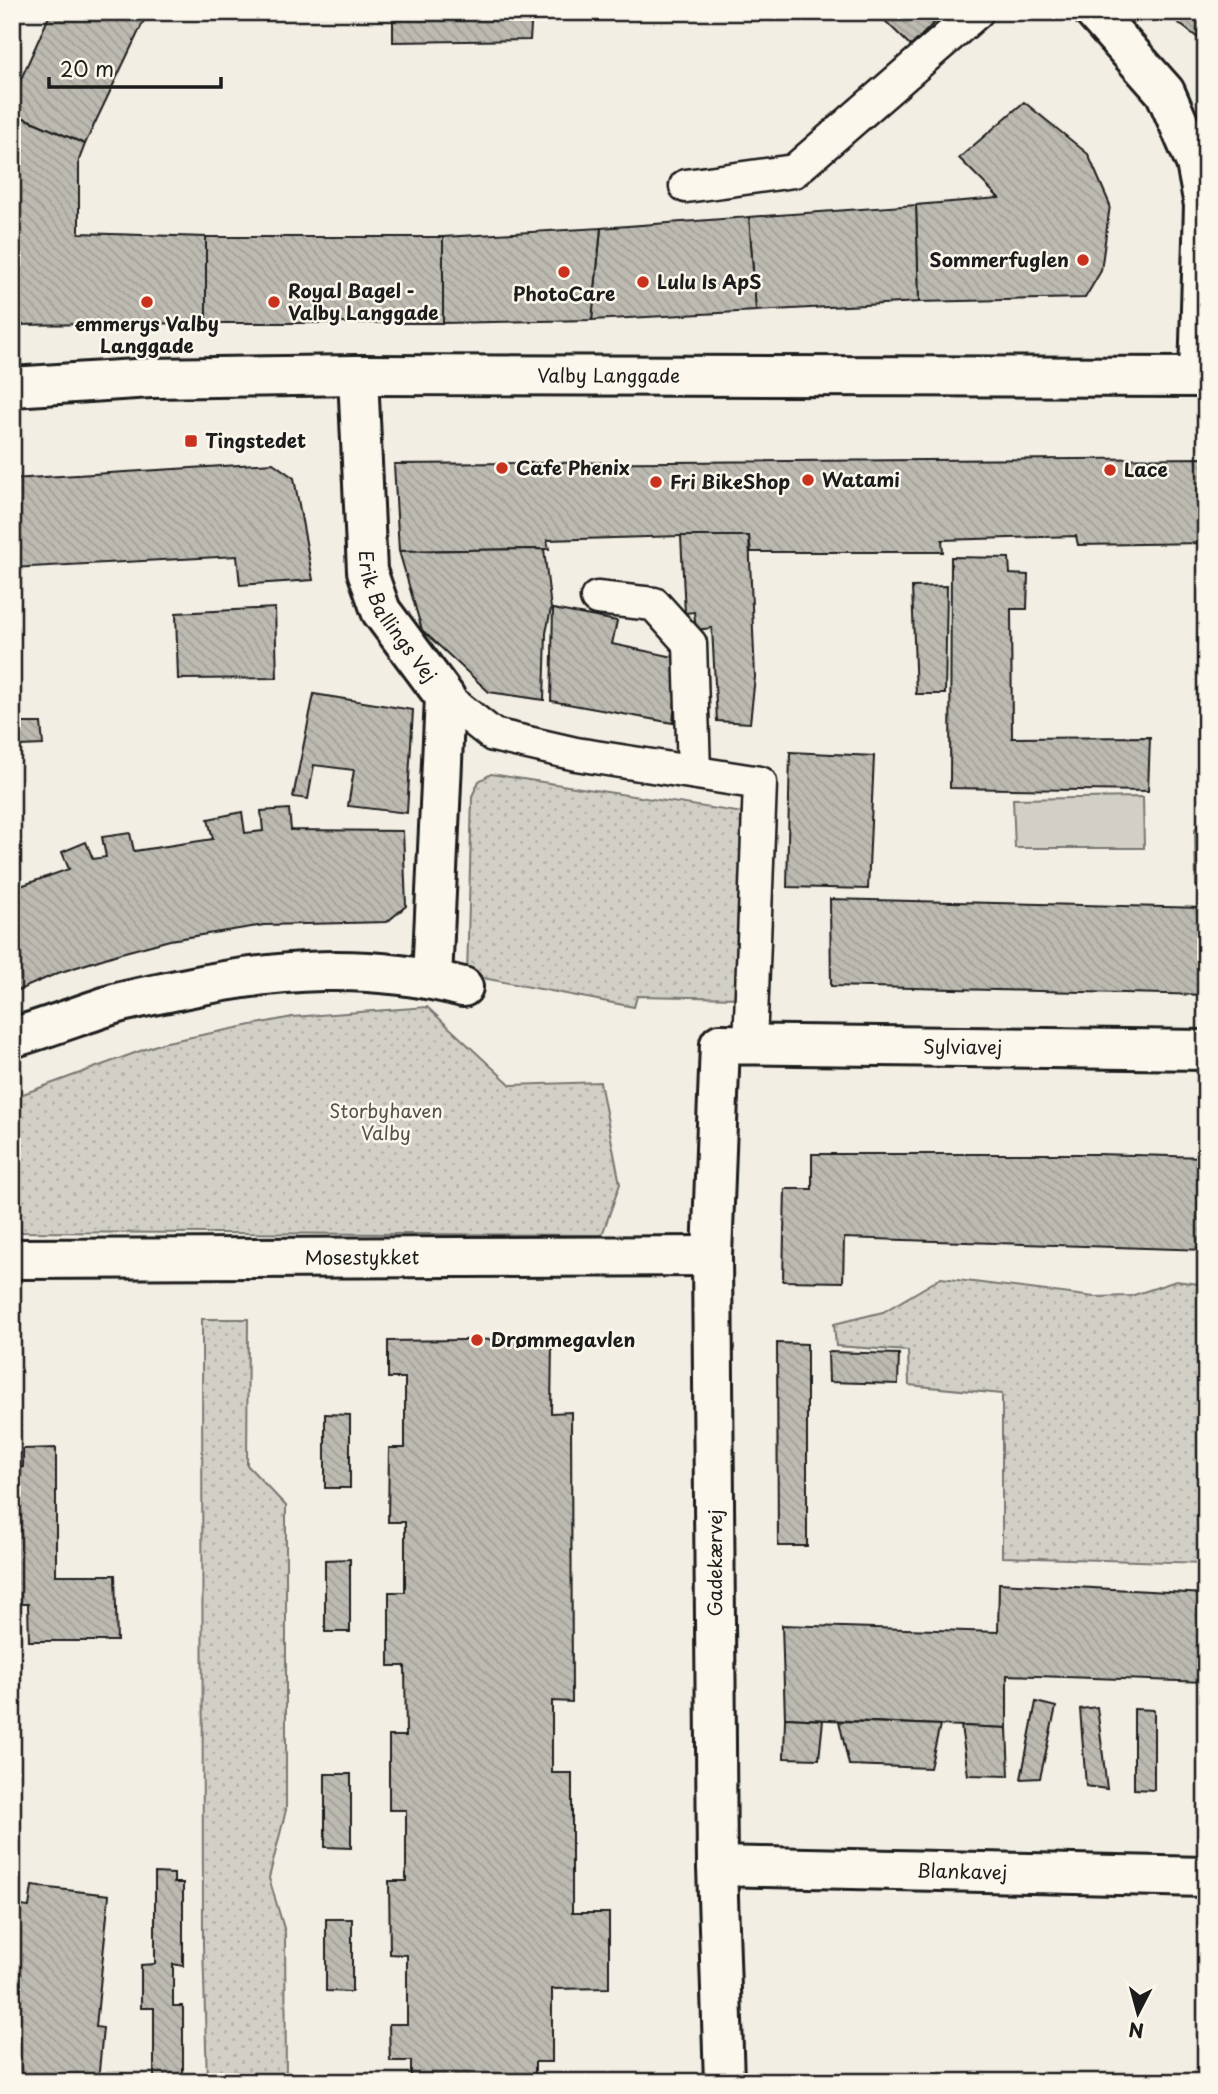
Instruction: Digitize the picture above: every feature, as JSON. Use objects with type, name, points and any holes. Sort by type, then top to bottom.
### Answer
[{"type":"street","points":[[1094,12],[1165,92],[1197,141],[1195,163],[1204,205],[1202,377]]},
{"type":"street","name":"Valby Langgade","points":[[12,387],[151,378],[358,374],[1202,377]]},
{"type":"street","name":"Erik Ballings Vej","points":[[12,1038],[113,1004],[237,977],[296,971],[364,970],[447,983],[445,697],[381,611],[367,571],[358,374]]},
{"type":"street","name":"Sylviavej","points":[[735,1045],[1206,1050]]},
{"type":"street","name":"Gadekærvej","points":[[723,2082],[718,1866],[712,1256],[735,1045]]},
{"type":"street","name":"Mosestykket","points":[[12,1259],[712,1256]]},
{"type":"street","name":"Blankavej","points":[[718,1866],[1206,1877]]},
{"type":"lane","points":[[685,186],[794,171],[977,12]]},
{"type":"lane","points":[[597,598],[654,604],[690,644],[694,772]]},
{"type":"lane","points":[[445,697],[493,735],[576,754],[760,783],[735,1045]]},
{"type":"green space","points":[[491,774],[750,814],[741,998],[637,996],[634,1007],[467,975],[472,796],[479,781]]},
{"type":"green space","points":[[1143,797],[1144,848],[1015,848],[1013,799]]},
{"type":"green space","points":[[1206,814],[1206,886],[1196,886],[1195,829]]},
{"type":"green space","name":"Storbyhaven Valby","points":[[427,1007],[511,1085],[600,1082],[620,1184],[602,1235],[12,1232],[12,1098],[162,1043],[292,1017]]},
{"type":"green space","points":[[941,1278],[1094,1297],[1131,1296],[1176,1281],[1206,1285],[1206,1563],[1002,1557],[1002,1394],[909,1385],[908,1351],[836,1346],[834,1324],[883,1312]]},
{"type":"green space","points":[[202,1319],[248,1319],[247,1465],[286,1506],[286,1810],[269,1878],[285,1932],[286,2082],[207,2082],[203,1944]]},
{"type":"building","points":[[51,12],[148,12],[85,144],[12,113],[12,99]]},
{"type":"building","points":[[393,12],[532,12],[530,40],[393,42]]},
{"type":"building","points":[[876,12],[945,12],[911,46]]},
{"type":"building","points":[[1164,12],[1206,12],[1206,44]]},
{"type":"building","points":[[1024,102],[1088,154],[1110,205],[1101,271],[1085,298],[919,302],[916,205],[999,198],[959,158]]},
{"type":"building","points":[[12,113],[85,144],[79,160],[79,233],[206,237],[206,323],[12,325]]},
{"type":"building","points":[[916,205],[919,302],[756,311],[749,217]]},
{"type":"building","points":[[749,217],[756,311],[592,320],[601,228]]},
{"type":"building","points":[[601,228],[592,320],[443,323],[443,237]]},
{"type":"building","points":[[206,237],[443,237],[443,323],[206,323]]},
{"type":"building","points":[[1206,458],[1206,543],[1078,545],[1076,536],[942,540],[943,552],[751,552],[749,536],[681,536],[547,540],[549,549],[399,551],[394,464]]},
{"type":"building","points":[[273,463],[294,478],[313,580],[240,585],[237,556],[12,568],[12,479]]},
{"type":"building","points":[[681,536],[749,536],[755,677],[750,723],[717,721],[712,628],[696,630],[694,612],[685,613]]},
{"type":"building","points":[[544,549],[551,609],[546,633],[544,700],[489,692],[422,630],[399,551]]},
{"type":"building","points":[[951,557],[1009,558],[1010,574],[1028,575],[1027,609],[1011,609],[1012,738],[1150,737],[1148,791],[950,788]]},
{"type":"building","points":[[947,586],[945,694],[916,694],[912,587]]},
{"type":"building","points":[[275,608],[277,678],[178,679],[176,613]]},
{"type":"building","points":[[553,609],[617,621],[612,644],[679,658],[673,723],[551,701]]},
{"type":"building","points":[[314,694],[413,710],[407,813],[348,806],[354,770],[314,765],[308,799],[293,797]]},
{"type":"building","points":[[17,723],[41,723],[43,745],[19,746]]},
{"type":"building","points":[[790,752],[874,756],[868,889],[787,887]]},
{"type":"building","points":[[289,809],[291,830],[403,831],[406,906],[387,922],[264,925],[170,940],[58,973],[12,993],[12,889],[69,869],[62,852],[86,842],[93,859],[106,857],[102,837],[130,833],[134,851],[213,839],[208,819],[242,812],[245,833],[263,831],[261,811]]},
{"type":"building","points":[[830,899],[1206,908],[1206,995],[831,986]]},
{"type":"building","points":[[812,1154],[1097,1154],[1206,1157],[1206,1250],[844,1238],[843,1282],[783,1281],[785,1189],[812,1189]]},
{"type":"building","points":[[533,1339],[533,1342],[552,1342],[551,1413],[571,1412],[572,1702],[552,1701],[552,1773],[572,1773],[572,1913],[609,1913],[609,1988],[552,1989],[552,2062],[535,2062],[535,2082],[411,2082],[411,2061],[390,2061],[389,2024],[407,2024],[407,1955],[390,1954],[389,1881],[406,1881],[406,1810],[389,1810],[389,1736],[406,1736],[405,1666],[389,1666],[389,1592],[405,1592],[405,1522],[388,1522],[389,1448],[405,1448],[405,1378],[388,1378],[388,1341]]},
{"type":"building","points":[[777,1343],[807,1344],[807,1546],[778,1546]]},
{"type":"building","points":[[828,1352],[899,1354],[898,1384],[829,1382]]},
{"type":"building","points":[[325,1414],[350,1415],[350,1488],[325,1488]]},
{"type":"building","points":[[56,1448],[56,1575],[115,1575],[117,1641],[29,1641],[28,1604],[12,1604],[12,1467],[23,1467],[23,1449]]},
{"type":"building","points":[[350,1559],[350,1632],[325,1632],[325,1560]]},
{"type":"building","points":[[999,1583],[1206,1594],[1206,1682],[1007,1675],[1007,1728],[785,1718],[782,1625],[998,1632]]},
{"type":"building","points":[[1036,1702],[1056,1707],[1040,1778],[1021,1779]]},
{"type":"building","points":[[1097,1707],[1107,1789],[1086,1786],[1080,1709]]},
{"type":"building","points":[[1134,1709],[1154,1710],[1154,1790],[1134,1789]]},
{"type":"building","points":[[785,1718],[823,1720],[819,1759],[784,1758]]},
{"type":"building","points":[[839,1721],[940,1725],[930,1768],[849,1765]]},
{"type":"building","points":[[961,1726],[1007,1728],[1009,1776],[968,1775]]},
{"type":"building","points":[[325,1774],[351,1774],[351,1848],[325,1847]]},
{"type":"building","points":[[155,1873],[174,1874],[174,1883],[183,1883],[183,1966],[173,1964],[173,2006],[183,2006],[183,2082],[154,2082],[154,2008],[141,2008],[141,1965],[155,1964]]},
{"type":"building","points":[[32,1886],[109,1895],[96,2027],[103,2028],[98,2082],[12,2082],[12,1905],[29,1907]]},
{"type":"building","points":[[326,1919],[352,1919],[352,1992],[326,1991]]},
{"type":"place","name":"Sommerfuglen","points":[[1083,260]]},
{"type":"place","name":"PhotoCare","points":[[564,272]]},
{"type":"place","name":"Lulu Is ApS","points":[[643,282]]},
{"type":"place","name":"emmerys Valby Langgade","points":[[147,302]]},
{"type":"place","name":"Royal Bagel - Valby Langgade","points":[[274,302]]},
{"type":"place","name":"Tingstedet","points":[[191,441]]},
{"type":"place","name":"Cafe Phenix","points":[[502,468]]},
{"type":"place","name":"Lace","points":[[1110,470]]},
{"type":"place","name":"Watami","points":[[808,480]]},
{"type":"place","name":"Fri BikeShop","points":[[656,482]]},
{"type":"place","name":"Drømmegavlen","points":[[477,1340]]}]
